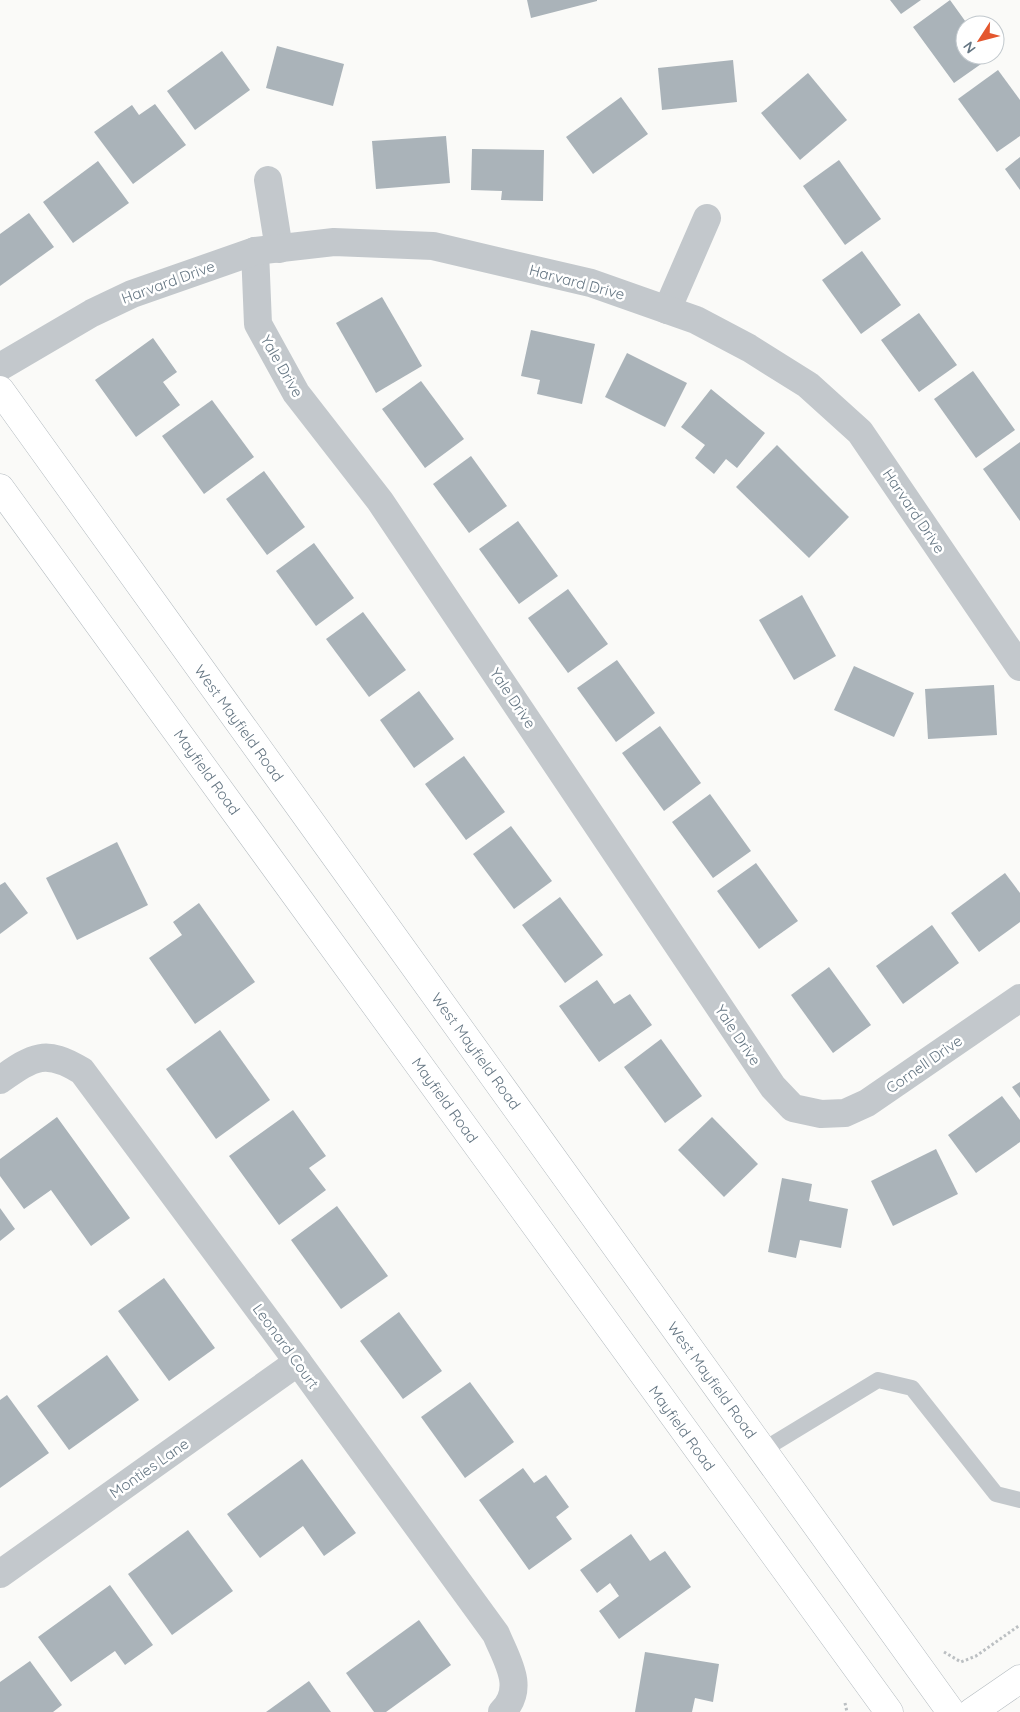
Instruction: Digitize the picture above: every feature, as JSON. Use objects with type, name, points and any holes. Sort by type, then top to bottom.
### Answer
[{"type":"main road","name":"West Mayfield Road","points":[[0,390],[951,1712]]},
{"type":"main road","name":"Mayfield Road","points":[[0,488],[889,1712]]},
{"type":"main road","points":[[972,1712],[1020,1679]]},
{"type":"street","name":"Yale Drive","points":[[268,180],[267,250],[258,324],[296,393],[380,501],[773,1087],[793,1108],[821,1114]]},
{"type":"street","points":[[667,310],[707,218]]},
{"type":"street","name":"Harvard Drive","points":[[0,366],[92,313],[132,294],[267,250],[334,242],[433,246],[591,284],[696,320],[749,348],[808,386],[860,432],[1020,667]]},
{"type":"street","name":"Cornell Drive","points":[[821,1114],[845,1113],[867,1103],[1020,998]]},
{"type":"street","name":"Leonard Court","points":[[0,1080],[35,1057],[64,1059],[82,1071],[298,1362],[496,1634],[513,1676],[515,1689],[510,1704],[502,1712]]},
{"type":"street","name":"Monties Lane","points":[[0,1574],[298,1362]]},
{"type":"lane","points":[[763,1450],[878,1380],[912,1388],[996,1494],[1020,1500]]},
{"type":"path","points":[[961,1662],[976,1656],[1020,1626]]},
{"type":"building","points":[[527,0],[597,0],[597,1],[531,18]]},
{"type":"building","points":[[890,0],[921,0],[901,14]]},
{"type":"building","points":[[950,0],[961,15],[955,15],[955,65],[980,65],[954,83],[913,27]]},
{"type":"building","points":[[277,46],[344,64],[333,106],[266,88]]},
{"type":"building","points":[[222,51],[250,90],[195,130],[167,91]]},
{"type":"building","points":[[733,60],[737,102],[662,110],[658,68]]},
{"type":"building","points":[[998,70],[1020,100],[1020,136],[997,152],[958,99]]},
{"type":"building","points":[[808,73],[847,120],[800,160],[761,113]]},
{"type":"building","points":[[621,97],[648,134],[593,174],[566,137]]},
{"type":"building","points":[[155,104],[186,145],[133,184],[94,132],[132,105],[139,115]]},
{"type":"building","points":[[446,136],[450,183],[376,189],[372,141]]},
{"type":"building","points":[[472,149],[544,150],[543,201],[501,200],[502,191],[471,190]]},
{"type":"building","points":[[1020,157],[1020,190],[1005,169]]},
{"type":"building","points":[[839,160],[881,219],[845,245],[803,186]]},
{"type":"building","points":[[98,161],[129,203],[73,243],[43,202]]},
{"type":"building","points":[[29,213],[54,247],[0,286],[0,234]]},
{"type":"building","points":[[862,251],[901,305],[861,334],[822,280]]},
{"type":"building","points":[[382,297],[422,366],[376,393],[336,323]]},
{"type":"building","points":[[919,313],[957,365],[919,392],[881,340]]},
{"type":"building","points":[[531,330],[595,344],[582,404],[537,394],[540,380],[521,376]]},
{"type":"building","points":[[153,338],[177,372],[163,382],[180,405],[136,437],[95,380]]},
{"type":"building","points":[[627,353],[687,383],[665,427],[605,397]]},
{"type":"building","points":[[973,371],[1015,430],[976,458],[934,399]]},
{"type":"building","points":[[421,381],[464,439],[425,468],[382,409]]},
{"type":"building","points":[[711,389],[765,433],[737,468],[726,459],[714,474],[695,458],[705,445],[681,427]]},
{"type":"building","points":[[212,400],[254,457],[204,494],[162,436]]},
{"type":"building","points":[[1020,442],[1020,521],[983,469]]},
{"type":"building","points":[[777,445],[849,517],[809,558],[736,487]]},
{"type":"building","points":[[471,456],[507,506],[469,533],[433,484]]},
{"type":"building","points":[[264,471],[305,527],[267,555],[226,499]]},
{"type":"building","points":[[518,521],[558,576],[519,604],[479,549]]},
{"type":"building","points":[[314,543],[354,598],[316,626],[276,571]]},
{"type":"building","points":[[568,589],[608,644],[568,673],[528,618]]},
{"type":"building","points":[[802,595],[836,656],[794,680],[759,620]]},
{"type":"building","points":[[363,612],[406,670],[369,697],[326,639]]},
{"type":"building","points":[[617,660],[655,713],[616,742],[577,688]]},
{"type":"building","points":[[854,666],[914,693],[894,737],[834,710]]},
{"type":"building","points":[[994,685],[997,735],[928,739],[925,689]]},
{"type":"building","points":[[419,691],[454,739],[414,768],[380,720]]},
{"type":"building","points":[[660,726],[701,783],[664,811],[622,753]]},
{"type":"building","points":[[464,756],[505,812],[466,840],[425,784]]},
{"type":"building","points":[[710,794],[751,851],[713,878],[672,822]]},
{"type":"building","points":[[511,826],[552,881],[514,909],[473,854]]},
{"type":"building","points":[[117,842],[148,905],[77,940],[46,878]]},
{"type":"building","points":[[756,863],[798,921],[759,949],[717,891]]},
{"type":"building","points":[[1005,873],[1020,893],[1020,922],[979,952],[951,913]]},
{"type":"building","points":[[5,882],[28,913],[0,934],[0,885]]},
{"type":"building","points":[[560,897],[603,955],[565,983],[522,925]]},
{"type":"building","points":[[199,903],[255,982],[195,1024],[149,958],[182,935],[173,922]]},
{"type":"building","points":[[932,925],[959,963],[903,1004],[876,966]]},
{"type":"building","points":[[829,967],[871,1025],[833,1053],[791,995]]},
{"type":"building","points":[[597,980],[614,1004],[630,994],[652,1025],[599,1062],[559,1006]]},
{"type":"building","points":[[220,1030],[270,1100],[216,1139],[166,1069]]},
{"type":"building","points":[[661,1039],[702,1096],[665,1123],[624,1067]]},
{"type":"building","points":[[1020,1082],[1020,1098],[1012,1087]]},
{"type":"building","points":[[1002,1096],[1020,1120],[1020,1142],[976,1173],[948,1135]]},
{"type":"building","points":[[293,1110],[326,1156],[309,1168],[326,1190],[279,1225],[229,1156]]},
{"type":"building","points":[[57,1117],[130,1218],[91,1246],[51,1190],[24,1209],[0,1176],[0,1159]]},
{"type":"building","points":[[712,1117],[758,1164],[724,1197],[678,1150]]},
{"type":"building","points":[[936,1149],[958,1194],[893,1226],[871,1181]]},
{"type":"building","points":[[782,1178],[812,1184],[809,1201],[848,1209],[841,1248],[800,1240],[796,1258],[768,1252]]},
{"type":"building","points":[[337,1206],[388,1276],[341,1309],[291,1240]]},
{"type":"building","points":[[0,1208],[15,1229],[0,1241]]},
{"type":"building","points":[[164,1278],[215,1348],[169,1381],[118,1311]]},
{"type":"building","points":[[399,1312],[442,1371],[403,1399],[360,1341]]},
{"type":"building","points":[[107,1355],[139,1400],[69,1450],[37,1406]]},
{"type":"building","points":[[470,1382],[514,1442],[465,1478],[421,1417]]},
{"type":"building","points":[[7,1395],[49,1453],[0,1488],[0,1400]]},
{"type":"building","points":[[302,1459],[356,1533],[324,1556],[303,1526],[260,1558],[227,1514]]},
{"type":"building","points":[[523,1468],[534,1483],[546,1475],[569,1507],[556,1517],[572,1539],[529,1570],[479,1500]]},
{"type":"building","points":[[188,1530],[233,1591],[172,1635],[128,1574]]},
{"type":"building","points":[[631,1534],[650,1561],[665,1551],[691,1587],[619,1639],[599,1611],[619,1596],[610,1583],[597,1593],[580,1570]]},
{"type":"building","points":[[110,1585],[153,1645],[125,1665],[115,1651],[71,1682],[38,1637]]},
{"type":"building","points":[[419,1620],[451,1665],[386,1712],[374,1712],[346,1673]]},
{"type":"building","points":[[645,1652],[719,1664],[713,1702],[695,1698],[692,1712],[635,1712]]},
{"type":"building","points":[[30,1661],[62,1705],[53,1712],[0,1712],[0,1682]]},
{"type":"building","points":[[309,1681],[331,1712],[266,1712]]}]
